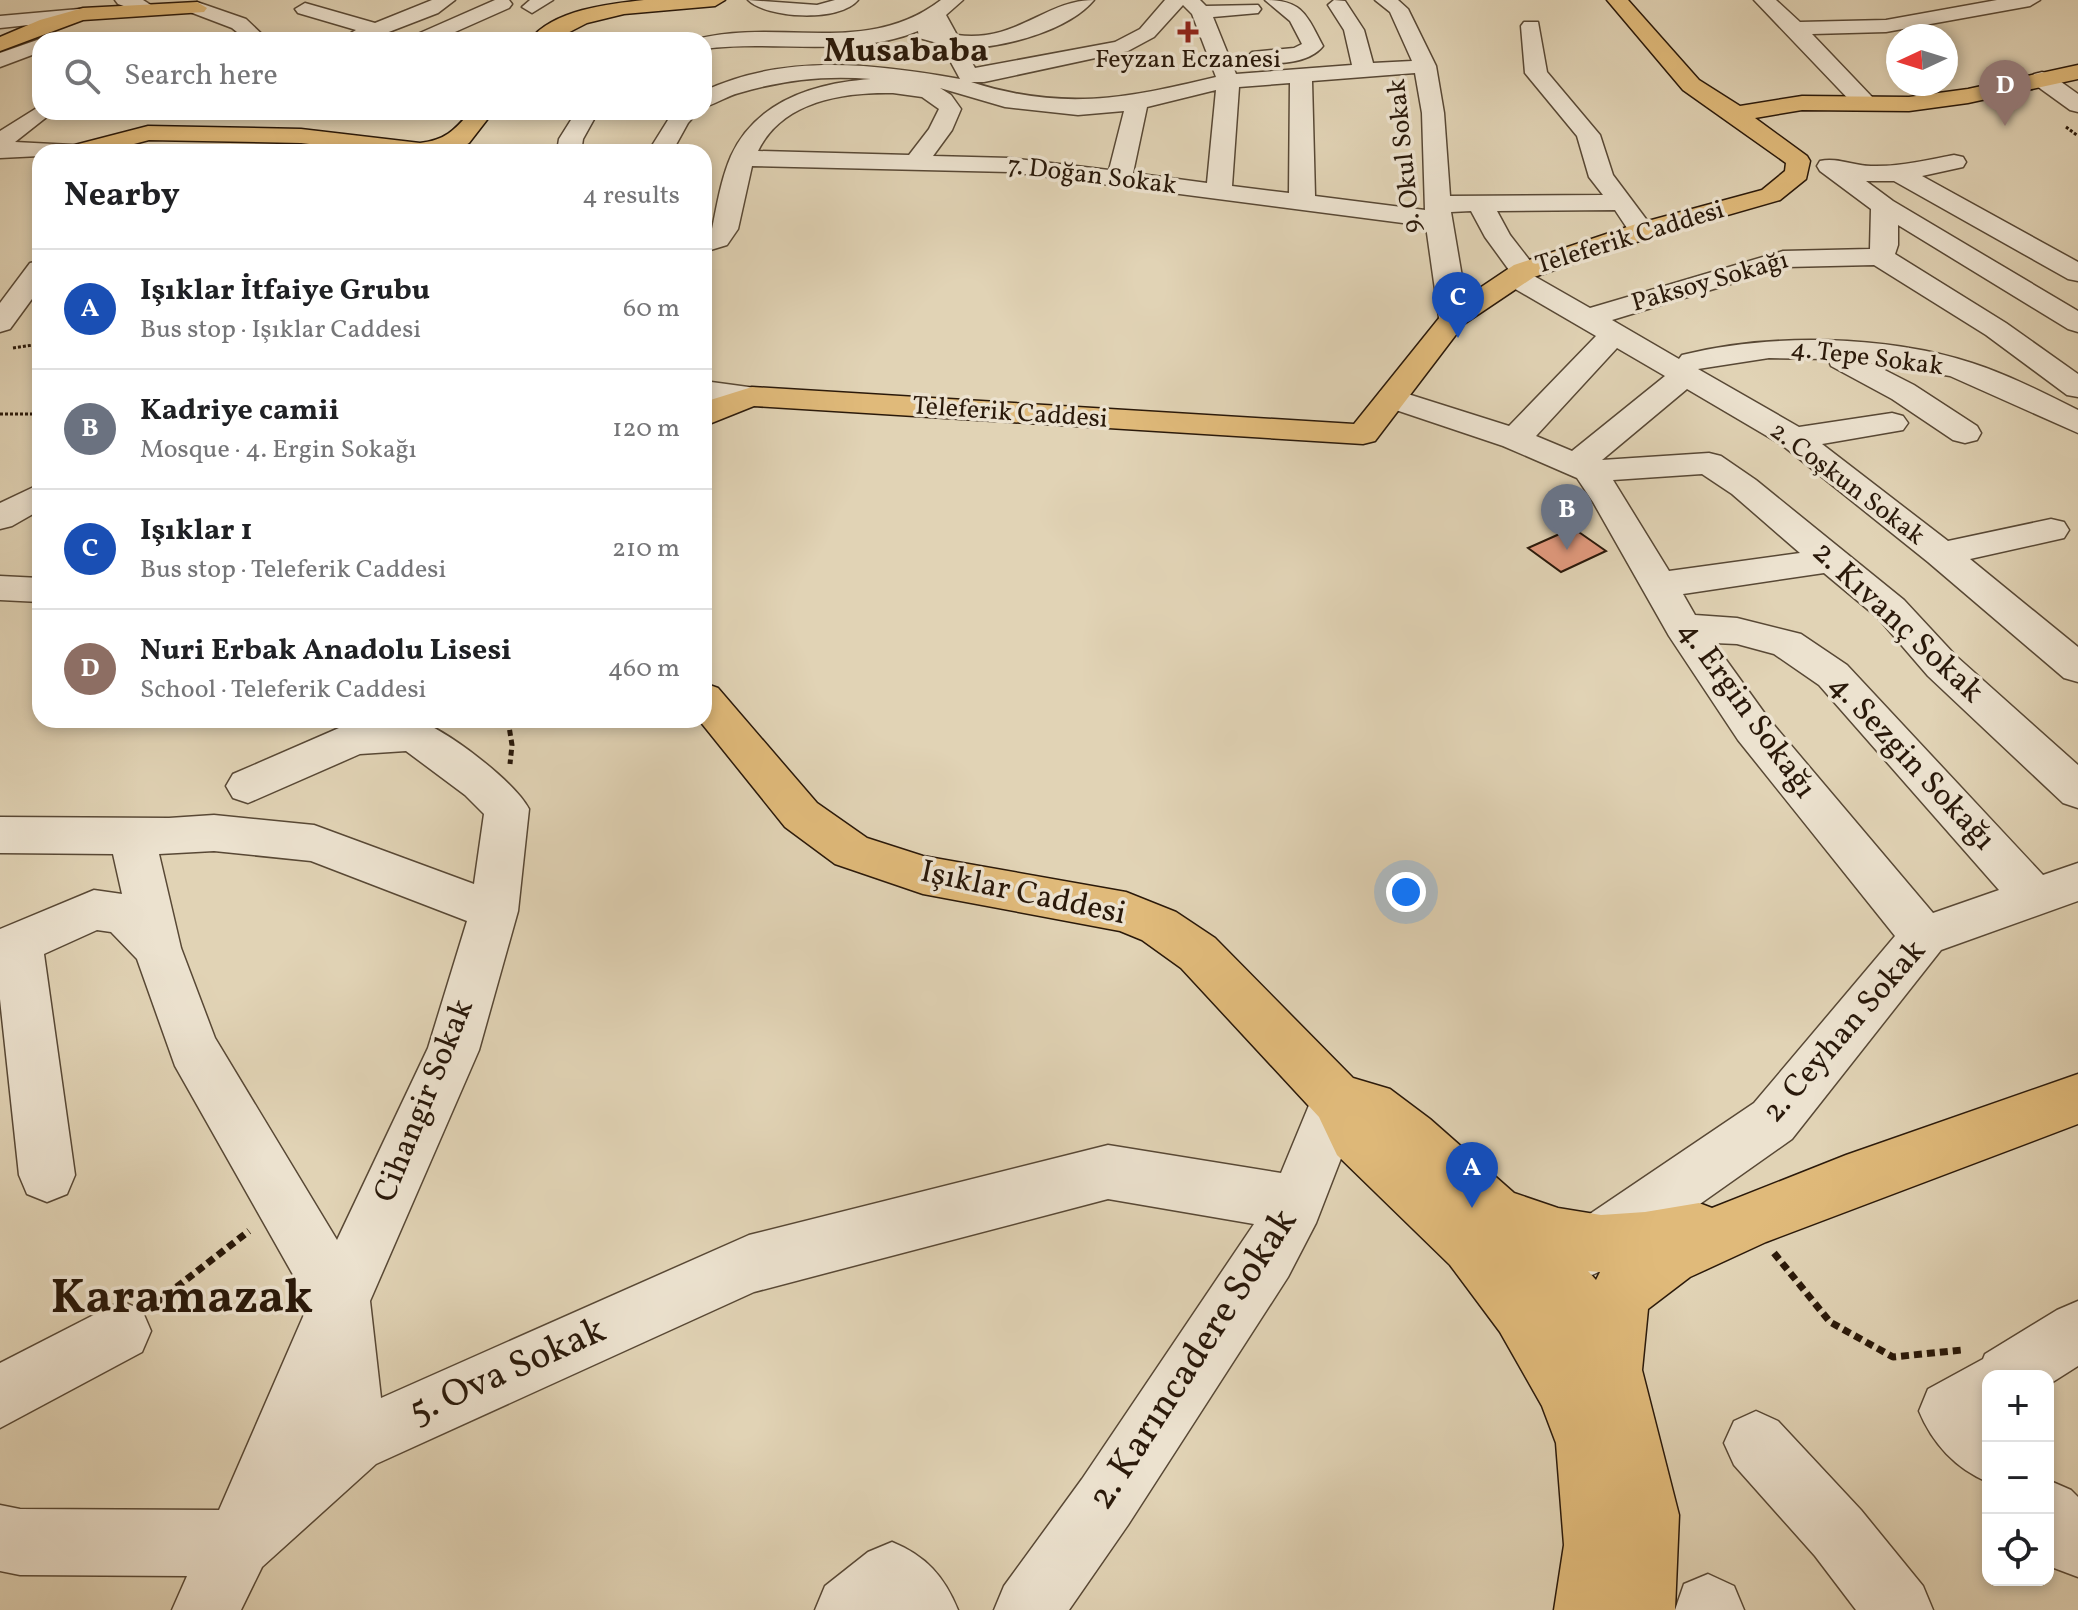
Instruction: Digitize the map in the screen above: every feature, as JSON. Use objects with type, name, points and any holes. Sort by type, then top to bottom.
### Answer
[{"type":"main road","points":[[551,32],[567,21],[588,13],[715,0]]},
{"type":"main road","points":[[1617,0],[1691,85],[1736,114],[1798,161]]},
{"type":"main road","points":[[0,45],[55,21],[79,15],[114,11],[165,13],[197,8]]},
{"type":"main road","points":[[1736,114],[1802,103],[1909,104],[1968,96],[2078,72]]},
{"type":"main road","points":[[457,144],[476,120]]},
{"type":"main road","points":[[105,144],[148,133],[301,136],[369,144]]},
{"type":"main road","name":"Teleferik Caddesi","points":[[717,394],[1363,434],[1454,318],[1520,274],[1642,231],[1771,195],[1797,174],[1798,161]]},
{"type":"main road","name":"Işıklar Caddesi","points":[[712,708],[801,815],[851,851],[923,875],[1126,912],[1159,926],[1198,953],[1338,1099],[1356,1137],[1482,1229],[1521,1311],[1590,1380],[1646,1515],[1641,1610]]},
{"type":"main road","points":[[1482,1229],[1520,1288],[1577,1284],[1670,1257],[1748,1221],[1846,1182],[2078,1099]]},
{"type":"main road","name":"Işıklar Caddesi","points":[[1577,1284],[1590,1380],[1588,1443],[1597,1545],[1588,1610]]},
{"type":"street","points":[[197,8],[228,0]]},
{"type":"street","points":[[326,0],[301,11],[347,30],[377,30],[431,9],[445,0]]},
{"type":"street","points":[[347,30],[397,0]]},
{"type":"street","points":[[468,0],[538,5]]},
{"type":"street","points":[[758,0],[824,11],[839,9],[847,1],[872,5]]},
{"type":"street","points":[[896,32],[953,0]]},
{"type":"street","points":[[712,42],[756,38],[816,41],[896,32],[950,40],[987,41],[1058,17],[1084,0]]},
{"type":"street","points":[[899,8],[932,14],[968,75],[1049,63],[1121,47],[1147,33],[1176,0]]},
{"type":"street","points":[[712,96],[727,89],[806,71],[859,69],[959,85],[1005,100],[1078,108],[1137,103],[1225,70],[1307,51],[1313,46],[1298,18],[1275,0]]},
{"type":"street","name":"9. Okul Sokak","points":[[1385,0],[1398,9],[1425,66],[1433,113],[1438,212],[1454,318]]},
{"type":"street","points":[[1764,0],[1795,28],[1866,104]]},
{"type":"street","points":[[1932,0],[1963,12]]},
{"type":"street","points":[[1795,28],[1886,26],[2030,0]]},
{"type":"street","points":[[438,32],[502,4]]},
{"type":"street","points":[[1338,5],[1354,30],[1364,69]]},
{"type":"street","points":[[1313,7],[1360,5]]},
{"type":"street","points":[[1219,191],[1225,70],[1195,6],[1251,9]]},
{"type":"street","points":[[197,8],[229,19],[253,32]]},
{"type":"street","points":[[0,22],[79,15]]},
{"type":"street","points":[[1531,26],[1536,73],[1588,135],[1601,177],[1623,202],[1642,231]]},
{"type":"street","points":[[0,61],[32,48]]},
{"type":"street","points":[[1225,70],[1301,74],[1425,66]]},
{"type":"street","points":[[1301,74],[1302,202]]},
{"type":"street","points":[[712,241],[718,239],[725,229],[743,158],[754,137],[771,118],[823,93],[904,76]]},
{"type":"street","points":[[2042,79],[2078,105]]},
{"type":"street","points":[[848,86],[902,87],[928,91],[946,100],[950,109],[940,130],[917,161]]},
{"type":"street","points":[[1120,178],[1137,103]]},
{"type":"street","points":[[13,106],[32,105]]},
{"type":"street","points":[[1065,171],[1078,108]]},
{"type":"street","points":[[0,142],[32,119]]},
{"type":"street","points":[[570,144],[582,120]]},
{"type":"street","points":[[665,144],[678,120]]},
{"type":"street","points":[[0,151],[32,148]]},
{"type":"street","name":"7. Doğan Sokak","points":[[743,158],[917,161],[1065,171],[1302,202],[1438,212],[1480,203],[1623,202]]},
{"type":"street","points":[[1798,161],[1868,174],[1899,173],[1954,162]]},
{"type":"street","points":[[1829,166],[1884,206],[2072,316]]},
{"type":"street","points":[[1899,173],[2078,273]]},
{"type":"street","points":[[1480,203],[1520,274]]},
{"type":"street","points":[[1884,206],[1885,245],[1880,257],[1996,329],[2078,388]]},
{"type":"street","name":"Paksoy Sokağı","points":[[1602,326],[1783,259],[1807,255],[1835,259],[1880,257]]},
{"type":"street","name":"2. Coşkun Sokak","points":[[1520,274],[1602,326],[1684,367],[1794,438],[2070,653]]},
{"type":"street","points":[[0,323],[32,280]]},
{"type":"street","points":[[1943,364],[1996,329],[2072,316]]},
{"type":"street","points":[[1515,439],[1602,326]]},
{"type":"street","name":"4. Tepe Sokak","points":[[1684,367],[1737,351],[1777,347],[1874,354],[1943,364],[2003,386],[2078,423]]},
{"type":"street","points":[[1392,398],[1515,439],[1582,468],[1684,367],[1785,352],[1814,353],[1844,361],[1903,392],[1965,433]]},
{"type":"street","points":[[1794,438],[1892,423]]},
{"type":"street","name":"2. Kıvanç Sokak","points":[[1582,468],[1709,463],[1744,487],[1891,609],[1942,666],[2078,791]]},
{"type":"street","name":"4. Ergin Sokağı","points":[[1582,468],[1610,500],[1683,627],[1753,729],[1924,936]]},
{"type":"street","points":[[0,518],[32,500]]},
{"type":"street","points":[[1941,554],[2051,530]]},
{"type":"street","points":[[1659,585],[1831,560]]},
{"type":"street","points":[[0,588],[32,590]]},
{"type":"street","name":"4. Sezgin Sokağı","points":[[1683,627],[1737,631],[1787,644],[1833,675],[2035,898]]},
{"type":"street","name":"Cihangir Sokak","points":[[206,1610],[238,1543],[340,1300],[453,1050],[494,911],[507,809],[480,783],[414,735],[354,739],[248,786]]},
{"type":"street","points":[[0,835],[214,833],[314,843],[494,911]]},
{"type":"street","points":[[132,835],[157,948],[193,1049],[340,1300],[354,1442]]},
{"type":"street","name":"2. Ceyhan Sokak","points":[[1577,1284],[1773,1121],[1924,936],[2078,882]]},
{"type":"street","points":[[47,1175],[9,947],[94,910],[124,914],[157,948]]},
{"type":"street","name":"2. Karıncadere Sokak","points":[[1028,1610],[1105,1502],[1268,1257],[1296,1203],[1338,1099]]},
{"type":"street","name":"5. Ova Sokak","points":[[238,1543],[354,1442],[749,1264],[1108,1172],[1296,1203]]},
{"type":"street","points":[[0,1397],[121,1331]]},
{"type":"street","points":[[1980,1395],[2078,1331]]},
{"type":"street","points":[[1756,1443],[1838,1533],[1899,1610]]},
{"type":"street","points":[[2049,1514],[2078,1544]]},
{"type":"street","points":[[0,1538],[20,1542],[238,1543]]},
{"type":"street","points":[[849,1610],[892,1576],[924,1610]]},
{"type":"path","points":[[0,349],[32,345]]},
{"type":"path","points":[[0,414],[32,414]]},
{"type":"path","points":[[121,1331],[284,1203]]},
{"type":"path","points":[[1748,1221],[1830,1322],[1893,1357],[1980,1395]]},
{"type":"building","points":[[1573,528],[1606,551],[1561,572],[1528,548]]},
{"type":"place","name":"Feyzan Eczanesi","points":[[1188,32]]},
{"type":"place","name":"Nuri Erbak Anadolu Lisesi","points":[[2005,126]]},
{"type":"place","name":"Işıklar 1","points":[[1458,338]]},
{"type":"place","name":"Kadriye camii","points":[[1567,550]]},
{"type":"place","name":"Işıklar İtfaiye Grubu","points":[[1472,1208]]},
{"type":"district","name":"Musababa","points":[[906,52]]},
{"type":"district","name":"Karamazak","points":[[182,1299]]}]
